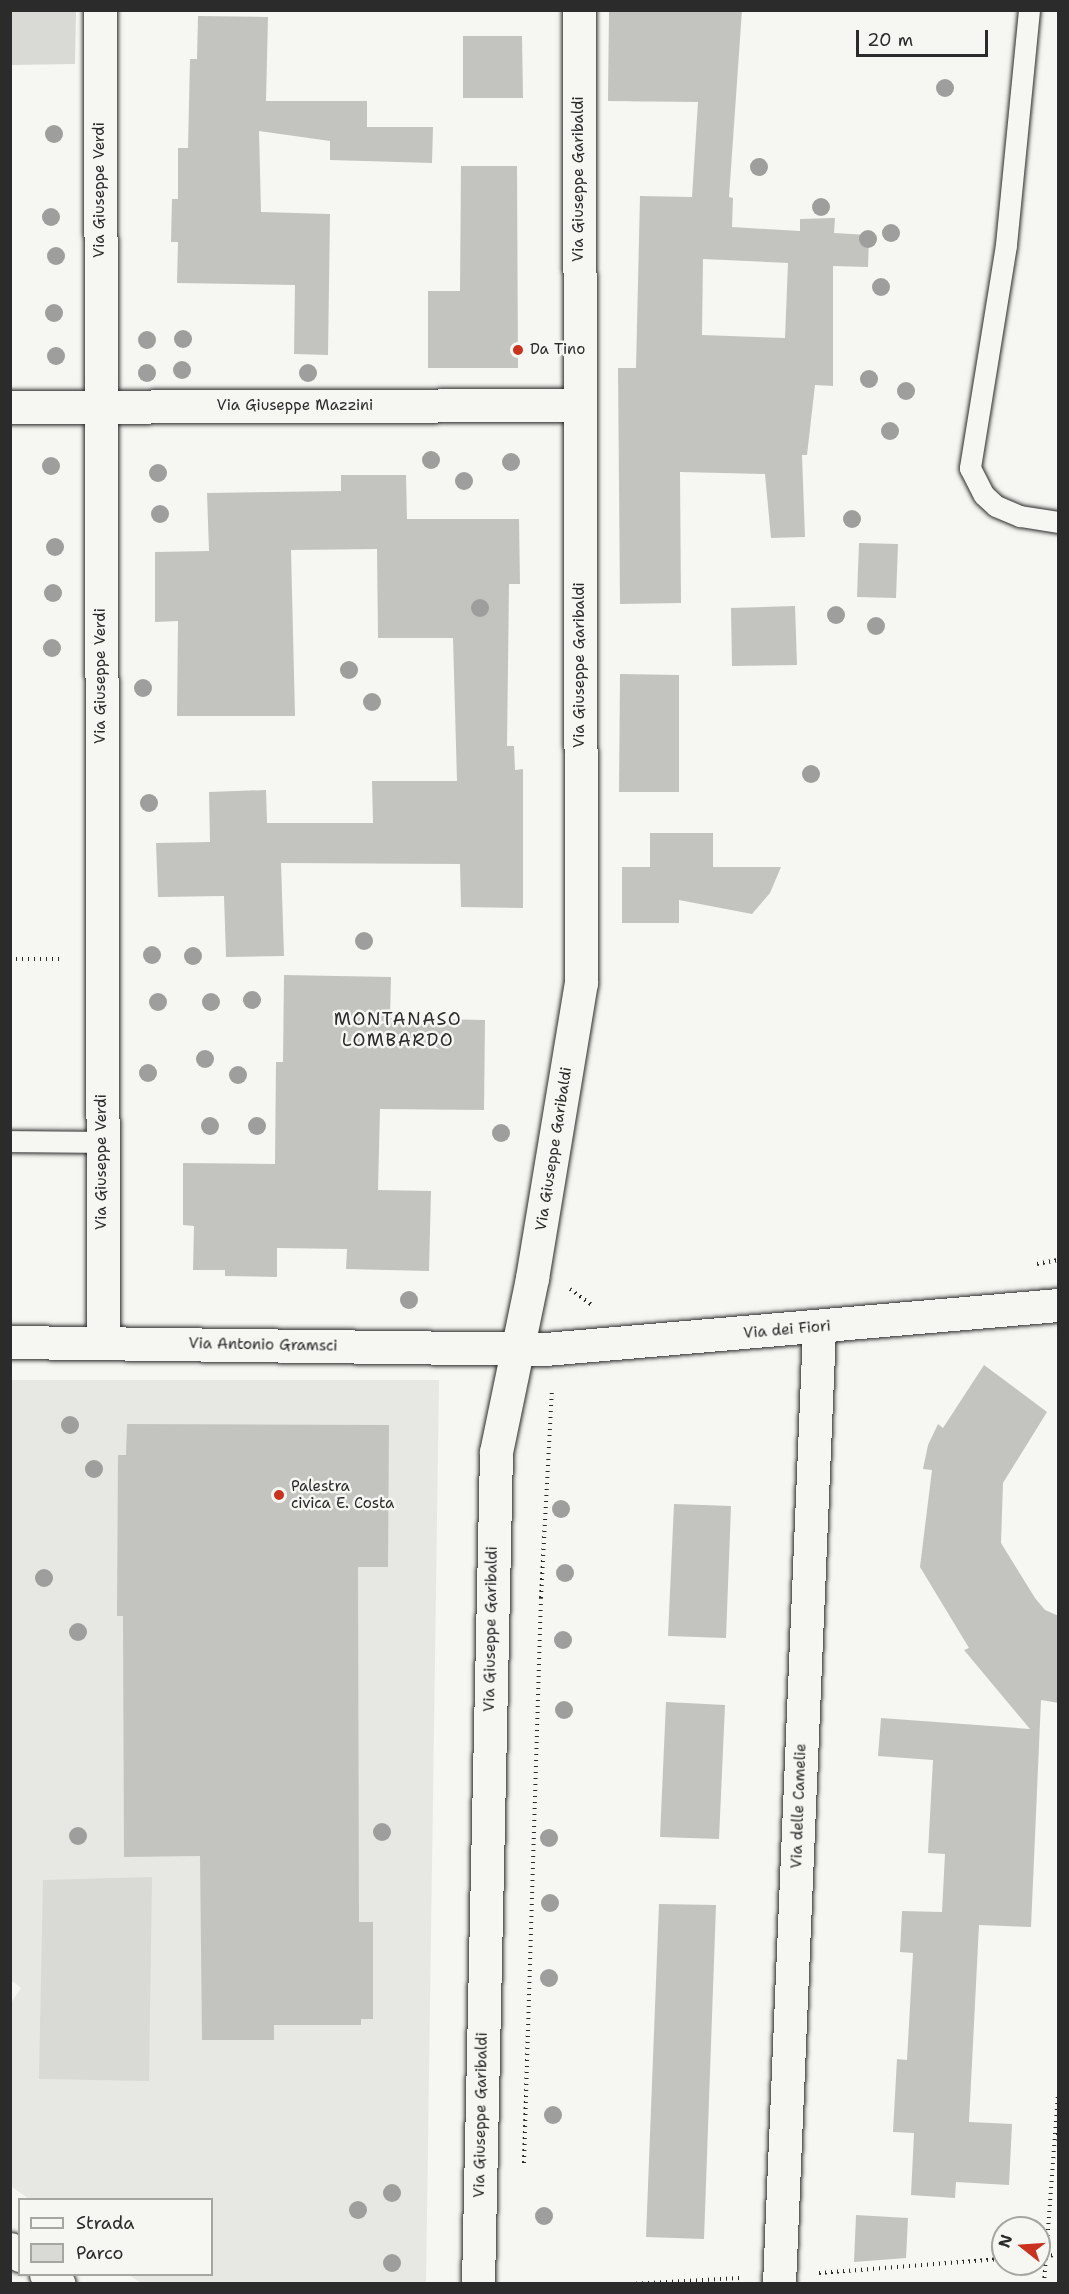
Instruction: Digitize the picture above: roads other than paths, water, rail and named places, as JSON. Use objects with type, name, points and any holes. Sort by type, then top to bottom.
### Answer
[{"type":"street","name":"Via Giuseppe Verdi","points":[[100,10],[103,1342]]},
{"type":"street","name":"Via Giuseppe Garibaldi","points":[[478,2283],[494,1490],[501,1414],[532,1278],[581,983],[579,10]]},
{"type":"street","name":"Via Giuseppe Mazzini","points":[[10,407],[579,405]]},
{"type":"street","name":"Via dei Fiori","points":[[516,1349],[819,1328],[1059,1305]]},
{"type":"street","name":"Via delle Camelie","points":[[779,2283],[819,1328]]},
{"type":"street","name":"Via Antonio Gramsci","points":[[10,1342],[516,1349]]},
{"type":"lane","points":[[1029,10],[1006,245],[970,468],[984,495],[996,506],[1020,516],[1059,522]]},
{"type":"lane","points":[[10,1141],[102,1142]]},
{"type":"place","name":"Da Tino","points":[[518,350]]},
{"type":"place","name":"Palestra civica E. Costa","points":[[279,1495]]},
{"type":"district","name":"MONTANASO LOMBARDO","points":[[398,1030]]}]
